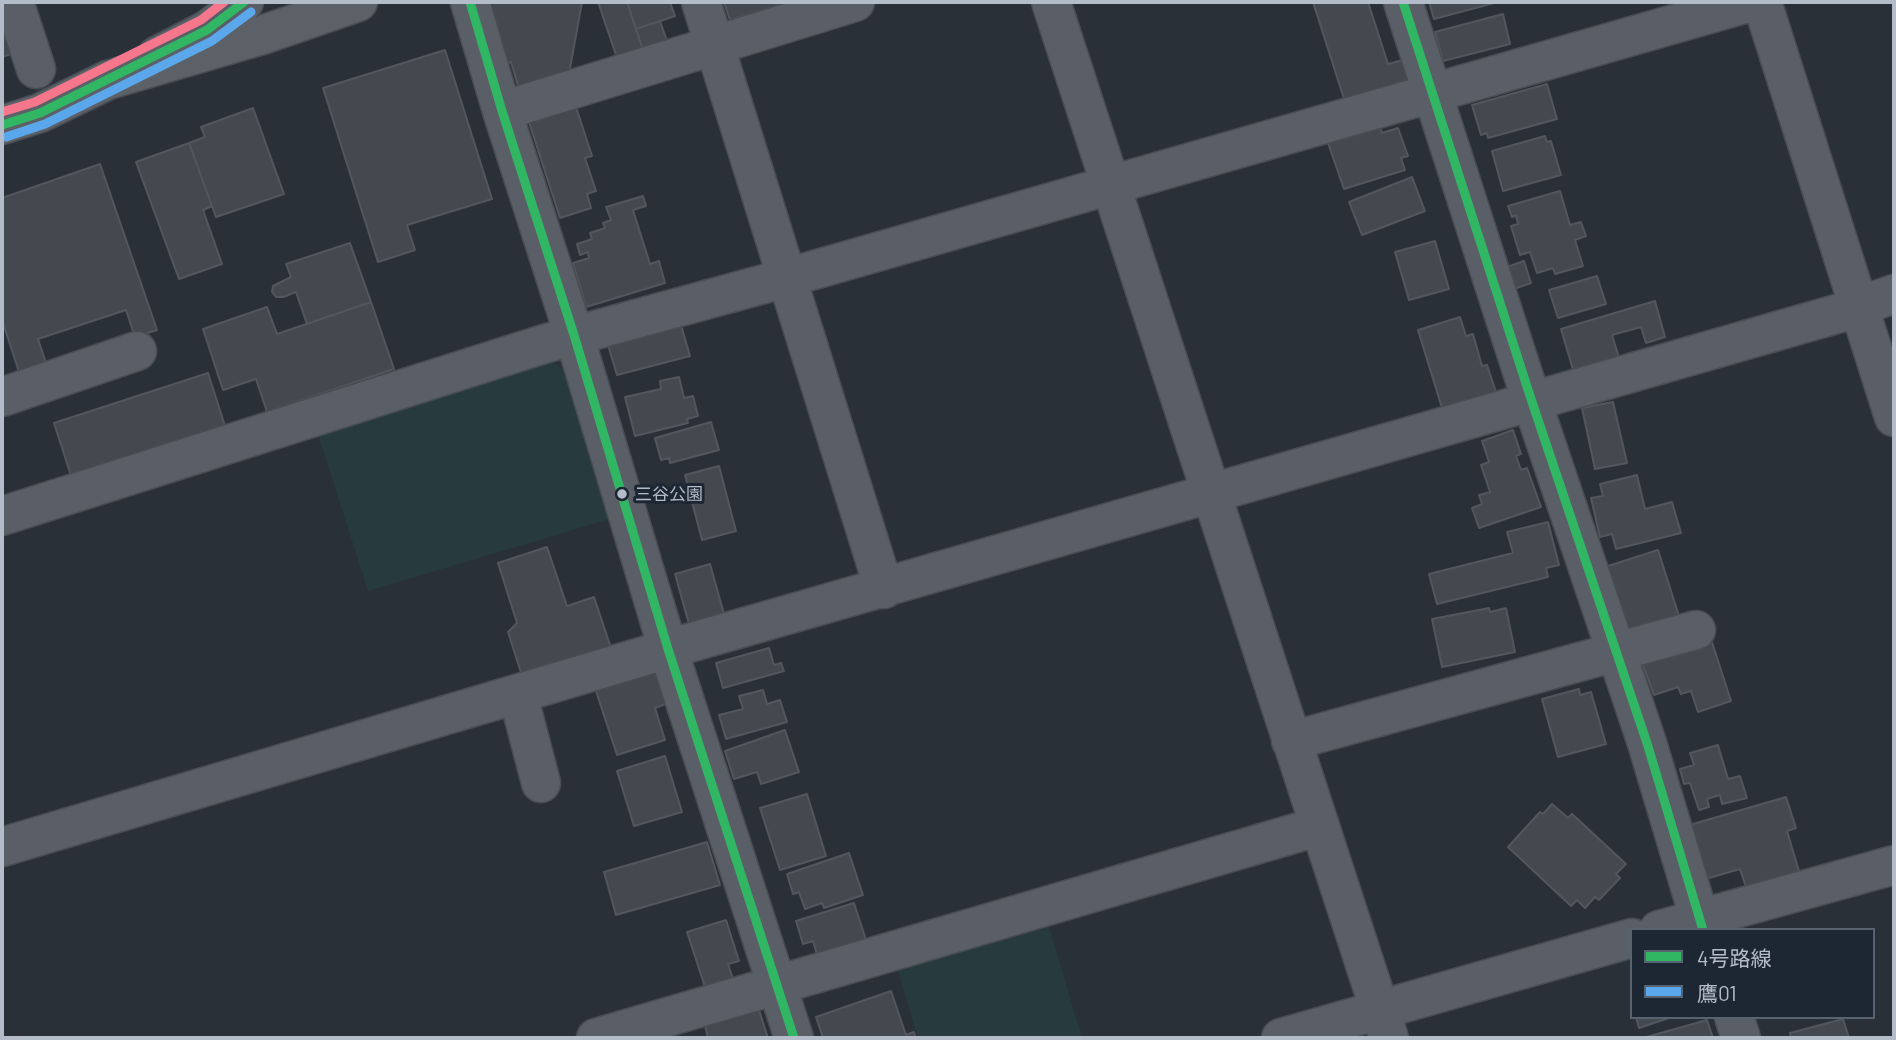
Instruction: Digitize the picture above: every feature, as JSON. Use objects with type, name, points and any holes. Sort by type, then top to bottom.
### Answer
[{"type":"main road","points":[[2,125],[40,113],[108,80],[262,35],[358,2]]},
{"type":"street","points":[[14,2],[36,69]]},
{"type":"street","points":[[108,80],[207,30],[244,2]]},
{"type":"street","points":[[470,2],[668,649],[794,1038]]},
{"type":"street","points":[[701,2],[884,589]]},
{"type":"street","points":[[502,111],[855,2]]},
{"type":"street","points":[[1051,2],[1384,1024]]},
{"type":"street","points":[[1404,2],[1532,402],[1647,743],[1701,924]]},
{"type":"street","points":[[2,516],[574,335],[786,278],[1751,2]]},
{"type":"street","points":[[1762,2],[1877,300],[1894,417]]},
{"type":"street","points":[[2,847],[668,649],[1210,495],[1877,300]]},
{"type":"street","points":[[2,397],[137,351]]},
{"type":"street","points":[[1291,741],[1696,630]]},
{"type":"street","points":[[518,695],[541,783]]},
{"type":"street","points":[[596,1038],[1320,826]]},
{"type":"street","points":[[1673,928],[1701,924],[1894,864]]},
{"type":"street","points":[[1281,1038],[1384,1024],[1630,939]]},
{"type":"street","points":[[1735,1019],[1741,1038]]},
{"type":"green space","name":"三谷公園","points":[[545,357],[566,371],[613,518],[368,591],[316,428]]},
{"type":"green space","points":[[1047,920],[1082,1038],[918,1038],[896,964]]},
{"type":"building","points":[[487,2],[582,2],[569,74],[519,89],[511,62],[506,64]]},
{"type":"building","points":[[598,2],[627,2],[643,50],[617,58]]},
{"type":"building","points":[[627,2],[670,2],[675,16],[636,29]]},
{"type":"building","points":[[724,2],[789,2],[730,20]]},
{"type":"building","points":[[1313,2],[1368,2],[1388,64],[1407,59],[1415,84],[1346,105]]},
{"type":"building","points":[[1429,2],[1498,2],[1434,19]]},
{"type":"building","points":[[1503,14],[1510,44],[1443,61],[1435,32]]},
{"type":"building","points":[[660,21],[667,41],[643,50],[636,29]]},
{"type":"building","points":[[2,24],[11,54],[2,57]]},
{"type":"building","points":[[445,50],[492,199],[407,225],[415,250],[378,262],[323,88]]},
{"type":"building","points":[[1547,84],[1557,119],[1488,138],[1487,133],[1481,135],[1472,105]]},
{"type":"building","points":[[576,107],[592,156],[585,158],[596,191],[587,194],[591,208],[560,218],[529,122]]},
{"type":"building","points":[[253,108],[284,194],[216,217],[189,143],[205,137],[201,127]]},
{"type":"building","points":[[1380,127],[1382,133],[1398,128],[1408,156],[1401,158],[1405,170],[1344,189],[1328,143]]},
{"type":"building","points":[[1545,136],[1547,142],[1551,141],[1561,175],[1503,191],[1492,151]]},
{"type":"building","points":[[189,143],[212,206],[203,210],[222,264],[179,279],[136,162]]},
{"type":"building","points":[[100,164],[157,330],[135,337],[126,310],[38,339],[48,369],[21,378],[2,320],[2,198]]},
{"type":"building","points":[[1412,177],[1425,211],[1362,235],[1349,202]]},
{"type":"building","points":[[1560,191],[1570,225],[1581,222],[1586,236],[1575,240],[1583,266],[1555,274],[1553,268],[1537,273],[1530,252],[1520,255],[1511,226],[1518,224],[1516,215],[1512,217],[1508,206]]},
{"type":"building","points":[[643,196],[646,206],[633,210],[650,264],[659,261],[665,283],[586,307],[573,263],[589,258],[588,252],[580,255],[577,244],[592,239],[590,233],[605,228],[603,223],[611,220],[606,207]]},
{"type":"building","points":[[1435,241],[1449,289],[1409,300],[1395,252]]},
{"type":"building","points":[[350,243],[371,302],[307,324],[296,292],[276,297],[272,292],[273,286],[291,277],[286,264]]},
{"type":"building","points":[[1524,261],[1531,283],[1514,289],[1507,267]]},
{"type":"building","points":[[1597,276],[1606,304],[1558,318],[1549,290]]},
{"type":"building","points":[[1655,301],[1665,337],[1646,343],[1641,327],[1612,335],[1620,361],[1574,373],[1561,329]]},
{"type":"building","points":[[371,302],[394,369],[267,412],[256,379],[223,390],[203,329],[267,307],[277,334]]},
{"type":"building","points":[[1460,317],[1466,336],[1473,334],[1482,366],[1487,365],[1496,392],[1442,408],[1418,330]]},
{"type":"building","points":[[681,325],[690,356],[617,375],[608,345]]},
{"type":"building","points":[[208,373],[227,432],[73,482],[54,423]]},
{"type":"building","points":[[679,377],[684,398],[693,396],[698,416],[687,419],[688,423],[635,436],[625,397],[661,389],[660,381]]},
{"type":"building","points":[[1613,402],[1627,463],[1595,469],[1582,408]]},
{"type":"building","points":[[711,422],[719,450],[670,463],[669,458],[661,460],[655,438]]},
{"type":"building","points":[[1513,430],[1521,454],[1516,456],[1521,470],[1527,468],[1541,507],[1479,528],[1472,508],[1482,504],[1479,495],[1490,492],[1481,465],[1489,462],[1482,441]]},
{"type":"building","points":[[719,466],[736,531],[702,540],[685,475]]},
{"type":"building","points":[[1637,475],[1645,509],[1672,502],[1681,533],[1616,549],[1612,534],[1600,537],[1591,498],[1603,496],[1600,484]]},
{"type":"building","points":[[1548,522],[1559,565],[1546,568],[1548,577],[1437,604],[1429,574],[1513,553],[1507,532]]},
{"type":"building","points":[[547,547],[567,606],[594,597],[613,654],[524,682],[508,632],[517,623],[498,563]]},
{"type":"building","points":[[1658,550],[1679,616],[1630,632],[1605,567]]},
{"type":"building","points":[[710,564],[724,614],[689,624],[675,574]]},
{"type":"building","points":[[1489,608],[1490,612],[1506,608],[1515,652],[1442,667],[1432,619]]},
{"type":"building","points":[[1712,642],[1731,701],[1698,712],[1691,691],[1681,694],[1678,687],[1654,695],[1643,665]]},
{"type":"building","points":[[769,648],[774,665],[781,663],[784,671],[723,688],[716,663]]},
{"type":"building","points":[[658,671],[668,703],[655,708],[665,740],[617,755],[596,691]]},
{"type":"building","points":[[1579,689],[1580,695],[1591,692],[1606,744],[1558,757],[1542,699]]},
{"type":"building","points":[[763,690],[767,704],[780,700],[787,722],[726,739],[719,715],[743,709],[739,696]]},
{"type":"building","points":[[785,730],[799,772],[761,784],[757,772],[734,779],[725,751]]},
{"type":"building","points":[[1718,745],[1728,779],[1740,776],[1747,798],[1722,804],[1720,795],[1707,799],[1709,807],[1699,810],[1690,783],[1684,784],[1680,769],[1694,765],[1690,753]]},
{"type":"building","points":[[665,756],[682,812],[634,826],[617,771]]},
{"type":"building","points":[[807,794],[826,856],[780,870],[760,808]]},
{"type":"building","points":[[1786,797],[1796,828],[1787,831],[1799,871],[1746,887],[1740,869],[1702,880],[1686,826]]},
{"type":"building","points":[[1552,804],[1568,818],[1572,814],[1626,864],[1616,874],[1620,878],[1599,900],[1595,897],[1585,908],[1577,900],[1571,906],[1508,847],[1540,812],[1543,814]]},
{"type":"building","points":[[707,842],[720,885],[616,915],[604,872]]},
{"type":"building","points":[[849,853],[863,895],[824,908],[822,903],[805,909],[799,892],[793,894],[787,874]]},
{"type":"building","points":[[854,903],[867,943],[818,958],[813,941],[803,944],[796,921]]},
{"type":"building","points":[[726,920],[739,961],[728,964],[733,979],[705,987],[687,932]]},
{"type":"building","points":[[891,991],[906,1035],[914,1032],[916,1038],[823,1038],[816,1017]]},
{"type":"building","points":[[759,1010],[768,1038],[708,1038],[705,1026]]},
{"type":"building","points":[[1637,1019],[1666,1019],[1639,1028]]},
{"type":"building","points":[[1843,1019],[1849,1038],[1791,1038],[1790,1033]]},
{"type":"building","points":[[1707,1020],[1713,1038],[1643,1038]]},
{"type":"transit line","points":[[2,112],[35,102],[201,20],[224,2]]},
{"type":"transit line","name":"4号路線","points":[[2,125],[40,113],[207,30],[244,2]]},
{"type":"transit line","name":"4号路線","points":[[470,2],[668,649],[794,1038]]},
{"type":"transit line","name":"4号路線","points":[[1403,2],[1532,402],[1647,743],[1702,928]]},
{"type":"transit line","name":"鷹01","points":[[6,137],[45,124],[212,41],[251,12]]},
{"type":"place","name":"三谷公園","points":[[622,494]]}]
